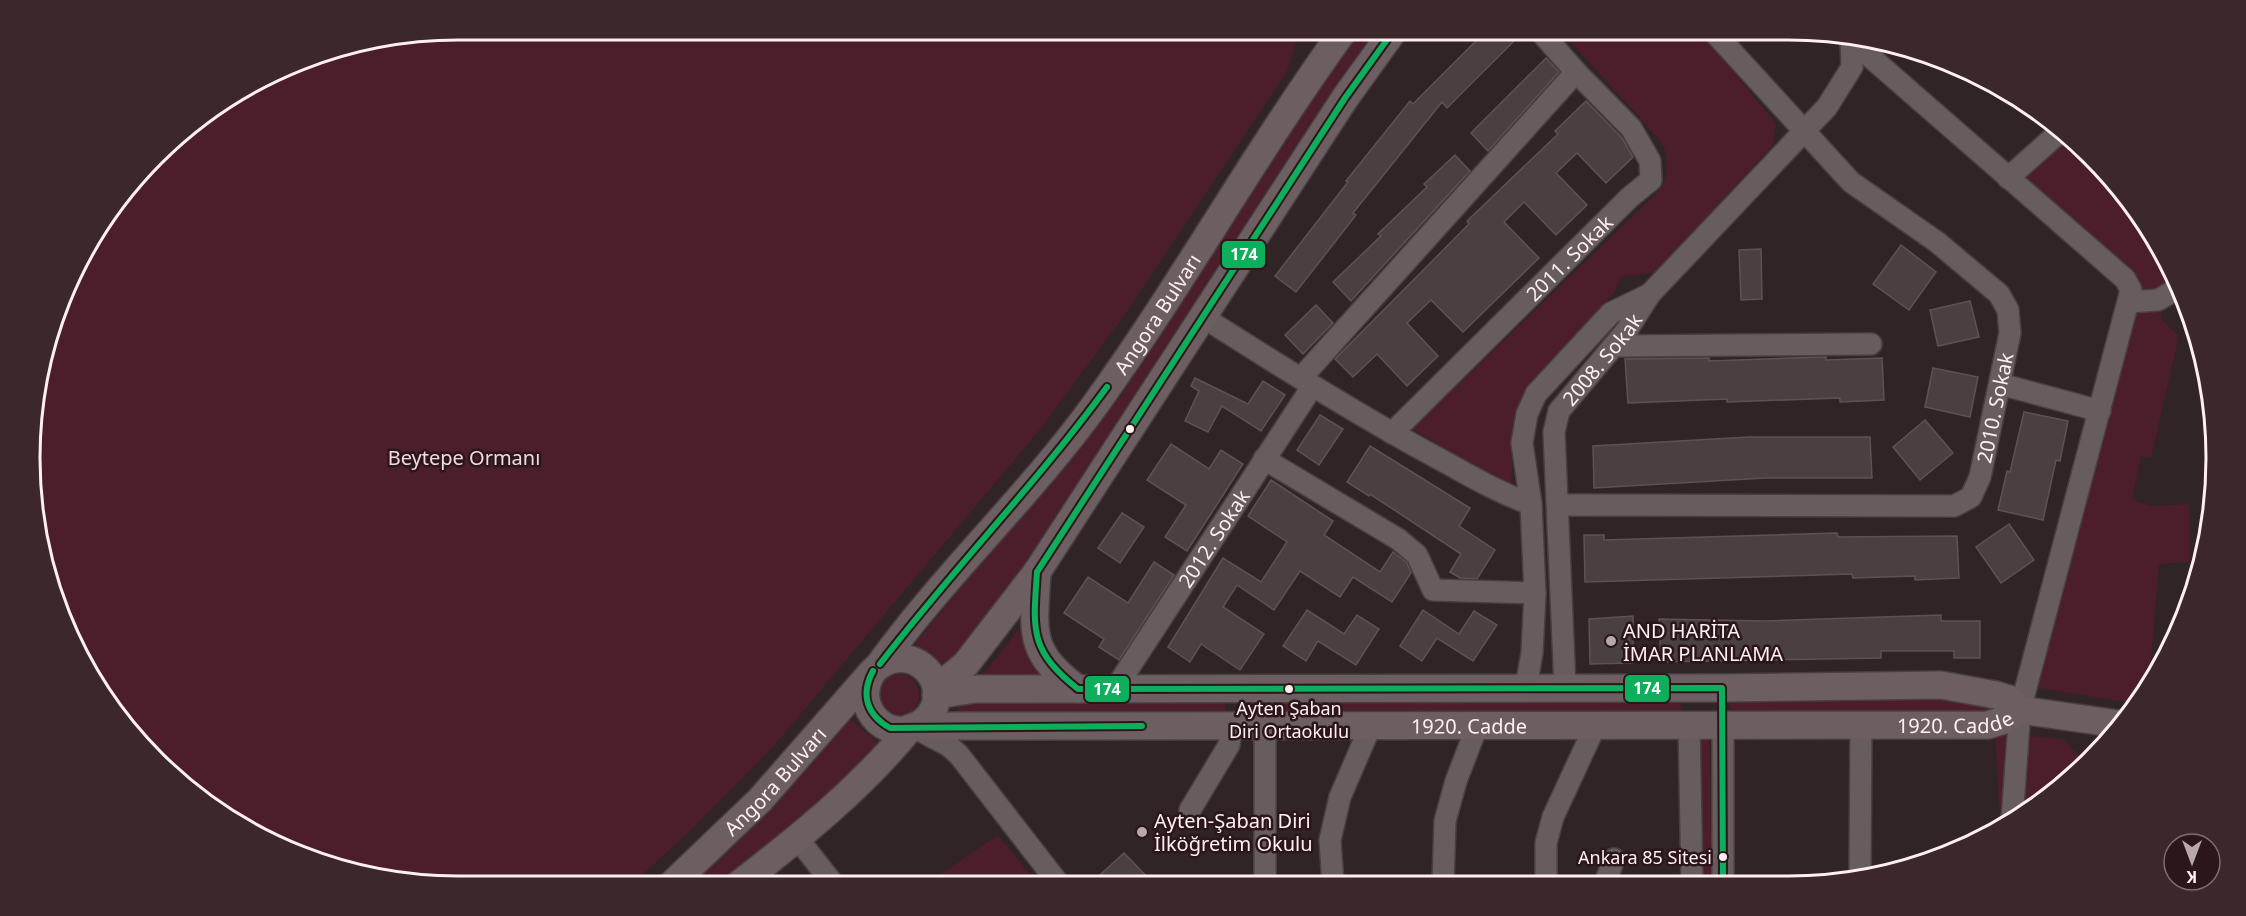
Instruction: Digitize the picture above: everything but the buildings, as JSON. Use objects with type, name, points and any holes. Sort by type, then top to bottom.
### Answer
[{"type":"main road","name":"Angora Bulvarı","points":[[680,876],[760,800],[876,668],[913,619],[999,522],[1094,407],[1337,40]]},
{"type":"main road","name":"Angora Bulvarı","points":[[749,876],[798,838],[879,766],[913,727],[930,714],[936,692],[966,664],[1037,572],[1345,98],[1387,40]]},
{"type":"main road","points":[[1037,572],[1034,612],[1038,645],[1050,667],[1078,689]]},
{"type":"main road","points":[[876,668],[897,658],[915,661],[929,672],[936,692]]},
{"type":"main road","name":"Angora Bulvarı","points":[[876,668],[865,690],[869,710],[878,721],[890,728],[913,727]]},
{"type":"main road","name":"1920. Cadde","points":[[936,692],[976,689],[1722,688],[1941,685],[1996,694],[2009,699],[2020,710],[2110,723]]},
{"type":"main road","points":[[1688,688],[1689,724]]},
{"type":"main road","points":[[1722,688],[1723,724]]},
{"type":"main road","points":[[1231,689],[1232,725]]},
{"type":"main road","points":[[1264,689],[1265,725]]},
{"type":"main road","name":"1920. Cadde","points":[[913,727],[1478,724],[1988,725],[2004,720],[2020,710]]},
{"type":"street","name":"2011. Sokak","points":[[1392,433],[1630,197],[1651,180],[1650,161],[1631,128],[1548,40]]},
{"type":"street","name":"2010. Sokak","points":[[1558,505],[1954,506],[1971,497],[1980,477],[2010,333],[2008,310],[1999,294],[1936,242],[1851,183],[1721,40]]},
{"type":"street","points":[[1866,55],[2125,279],[2131,291],[2020,710],[2013,810]]},
{"type":"street","name":"2008. Sokak","points":[[1565,687],[1554,432],[1559,411],[1627,330],[1650,294],[1827,107],[1866,55]]},
{"type":"street","name":"2012. Sokak","points":[[1115,689],[1264,459],[1306,382],[1576,72]]},
{"type":"street","points":[[2008,178],[2054,137]]},
{"type":"street","points":[[2129,302],[2158,300],[2171,292]]},
{"type":"street","points":[[1526,687],[1532,653],[1535,593],[1531,504],[1522,443],[1527,414],[1536,394],[1611,313],[1650,294]]},
{"type":"street","points":[[1203,317],[1392,433],[1508,496],[1531,504]]},
{"type":"street","points":[[1613,346],[1871,344]]},
{"type":"street","points":[[2000,384],[2100,411]]},
{"type":"street","points":[[1264,459],[1398,539],[1417,555],[1433,590],[1535,593]]},
{"type":"street","points":[[1443,876],[1444,821],[1456,781],[1478,724]]},
{"type":"street","points":[[1546,876],[1546,843],[1553,817],[1596,724]]},
{"type":"street","points":[[1689,724],[1692,876]]},
{"type":"street","points":[[1723,724],[1724,876]]},
{"type":"street","points":[[1190,810],[1229,745],[1232,725]]},
{"type":"street","points":[[1265,725],[1265,876]]},
{"type":"street","points":[[1332,876],[1330,840],[1340,797],[1371,725]]},
{"type":"street","points":[[1860,869],[1861,725]]},
{"type":"street","points":[[913,727],[949,746],[959,755],[1053,876]]},
{"type":"street","points":[[798,838],[827,876]]},
{"type":"street","points":[[1608,876],[1614,859]]},
{"type":"green space","name":"Beytepe Ormanı","points":[[458,40],[1297,40],[1287,71],[1125,314],[1042,427],[773,747],[688,833],[641,876],[458,876],[404,872],[324,853],[298,844],[249,820],[183,772],[144,733],[96,667],[72,618],[49,539],[41,485],[40,458],[44,404],[63,324],[72,298],[96,249],[127,204],[144,183],[183,144],[249,96],[298,72],[324,63],[404,44]]},
{"type":"green space","points":[[1354,40],[1368,40],[1326,99],[1023,566],[945,672],[914,644],[1122,394]]},
{"type":"green space","points":[[1569,40],[1707,40],[1776,124],[1773,145],[1654,273],[1621,276],[1615,291],[1524,392],[1515,411],[1511,487],[1412,429],[1662,188],[1667,169],[1667,158],[1660,140]]},
{"type":"green space","points":[[2062,143],[2102,183],[2119,204],[2150,249],[2170,290],[2160,318],[2179,336],[2151,458],[2141,456],[2132,500],[2151,506],[2189,504],[2189,562],[2159,564],[2151,666],[2126,702],[2040,688],[2037,679],[2141,284],[2022,178]]},
{"type":"green space","points":[[1027,619],[1053,679],[977,682]]},
{"type":"green space","points":[[898,674],[913,680],[919,695],[913,710],[898,716],[883,710],[877,695],[883,680]]},
{"type":"green space","points":[[1918,693],[2001,703],[1999,712],[1734,712],[1730,707],[1731,699]]},
{"type":"green space","points":[[1225,698],[1225,715],[949,720],[964,700]]},
{"type":"green space","points":[[1682,698],[1680,713],[1275,712],[1276,699]]},
{"type":"green space","points":[[849,718],[878,743],[822,799],[756,855],[727,876],[702,876],[781,798]]},
{"type":"green space","points":[[1995,733],[2063,739],[2079,757],[2042,789],[2012,810],[1999,806]]},
{"type":"green space","points":[[1709,735],[1712,876],[1701,876],[1698,736]]},
{"type":"green space","points":[[998,835],[1031,876],[938,876]]},
{"type":"transit line","name":"174","points":[[1387,40],[1345,98],[1037,572],[1035,624],[1042,650],[1050,662],[1078,689],[1722,688],[1723,876]]},
{"type":"transit line","name":"174","points":[[880,664],[936,594],[1052,458],[1107,387]]},
{"type":"transit line","name":"174","points":[[873,671],[867,688],[868,704],[876,717],[890,728],[1142,726]]},
{"type":"place","name":"AND HARİTA İMAR PLANLAMA","points":[[1611,641]]},
{"type":"place","name":"Ayten Şaban Diri Ortaokulu","points":[[1289,689]]},
{"type":"place","name":"Ayten-Şaban Diri İlköğretim Okulu","points":[[1142,832]]},
{"type":"place","name":"Ankara 85 Sitesi","points":[[1723,857]]}]
